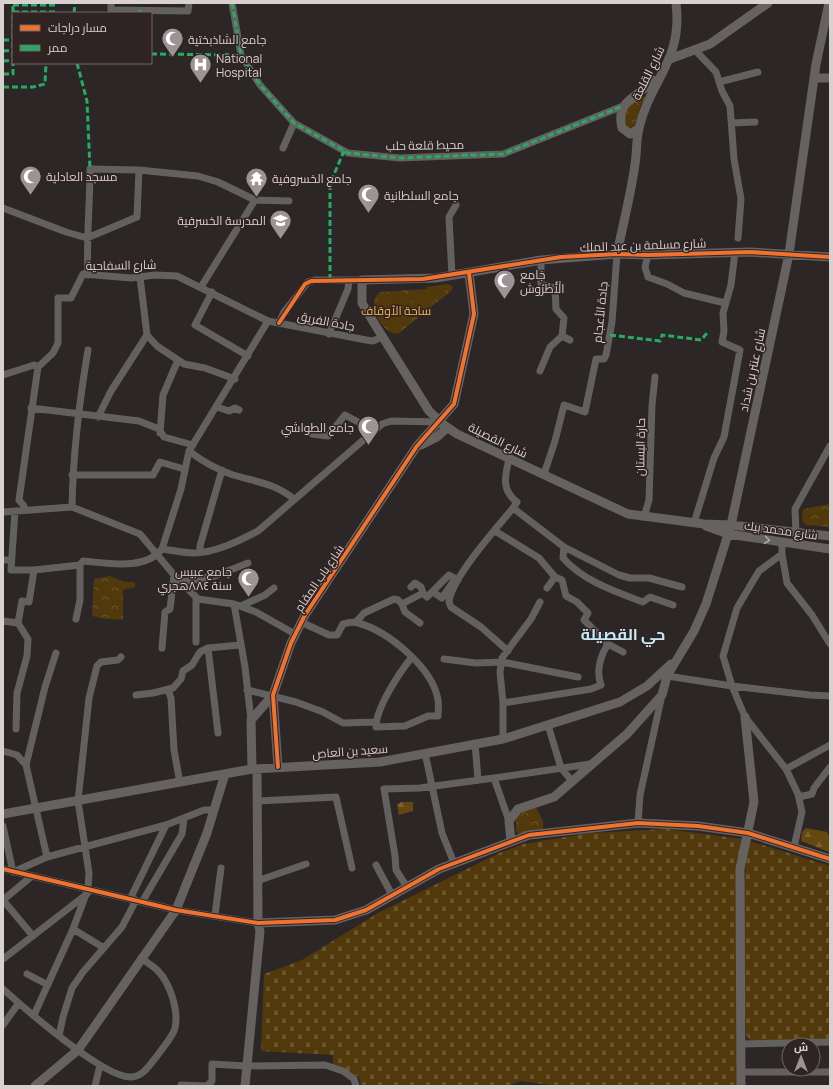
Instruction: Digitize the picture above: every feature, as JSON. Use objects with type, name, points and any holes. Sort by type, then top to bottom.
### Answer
[{"type":"street","points":[[111,3],[111,10],[188,11],[189,3]]},
{"type":"street","name":"محيط قلعة حلب","points":[[232,3],[240,55],[260,85],[294,123],[348,153],[400,158],[503,154],[623,106]]},
{"type":"street","points":[[639,129],[630,134],[622,128],[621,115],[623,106],[628,100],[648,92],[659,71],[668,50],[672,29],[672,3]]},
{"type":"street","name":"شارع القلعة","points":[[617,254],[635,164],[639,129],[648,92],[670,59],[678,28],[676,3]]},
{"type":"street","points":[[670,59],[710,44],[768,3]]},
{"type":"street","name":"شارع عنتر بن شداد","points":[[678,656],[694,631],[706,604],[731,525],[789,254],[815,78],[829,3]]},
{"type":"street","points":[[695,50],[716,72],[730,106],[737,187],[741,195],[738,238]]},
{"type":"street","points":[[719,82],[758,72]]},
{"type":"street","points":[[815,78],[830,78]]},
{"type":"street","points":[[732,123],[755,122]]},
{"type":"street","points":[[282,148],[294,123]]},
{"type":"street","points":[[88,275],[87,238],[90,209],[90,169],[139,170],[208,179],[255,200],[289,201]]},
{"type":"street","points":[[3,208],[66,232],[87,238],[137,217],[139,170]]},
{"type":"street","points":[[201,287],[255,200]]},
{"type":"street","points":[[452,276],[449,217],[456,205]]},
{"type":"street","points":[[694,523],[714,458],[724,437],[740,350],[722,342],[726,302],[731,284],[735,252]]},
{"type":"street","name":"شارع مسلمة بن عبد الملك","points":[[362,280],[418,279],[452,276],[541,260],[617,254],[648,255],[735,252],[830,257]]},
{"type":"street","name":"جادة الأعجام","points":[[544,474],[555,442],[564,405],[585,412],[596,359],[604,359],[606,355],[612,322],[617,254]]},
{"type":"street","points":[[648,255],[645,266],[648,277],[667,284],[684,293],[726,302]]},
{"type":"street","points":[[540,371],[550,347],[562,336],[564,318],[556,308],[555,288],[541,284],[541,260]]},
{"type":"street","name":"شارع باب المقام","points":[[278,767],[273,695],[295,634],[417,446],[432,440],[444,425],[454,404],[474,314],[469,273]]},
{"type":"street","name":"شارع السفاحية","points":[[38,367],[53,353],[58,343],[58,298],[71,298],[83,274],[140,277],[155,275],[177,276],[201,287]]},
{"type":"street","points":[[140,277],[148,335],[168,355],[184,364],[205,368],[234,379]]},
{"type":"street","points":[[279,323],[284,312],[308,282],[316,280],[362,280]]},
{"type":"street","points":[[329,334],[348,289],[349,280]]},
{"type":"street","name":"شارع القصيلة","points":[[362,280],[364,306],[426,407],[444,425],[509,459],[628,514],[694,523],[731,525]]},
{"type":"street","name":"جادة الفريق","points":[[201,287],[268,321],[329,334],[373,341],[382,337]]},
{"type":"street","points":[[212,292],[195,325],[248,356]]},
{"type":"street","points":[[160,551],[181,489],[184,469],[191,448],[268,321]]},
{"type":"street","points":[[98,417],[111,391],[148,335]]},
{"type":"street","points":[[562,336],[570,340]]},
{"type":"street","points":[[72,507],[72,475],[77,413],[88,350]]},
{"type":"street","points":[[160,433],[163,395],[178,360]]},
{"type":"street","points":[[3,375],[34,365],[38,367],[18,500],[24,506],[25,510]]},
{"type":"street","name":"حارة البستان","points":[[644,517],[649,500],[652,405],[655,378]]},
{"type":"street","points":[[217,407],[229,411],[235,408],[239,410]]},
{"type":"street","points":[[31,408],[141,422],[158,429],[164,437],[191,448],[222,470],[271,485],[282,490],[294,499]]},
{"type":"street","points":[[312,434],[328,436],[345,415],[375,431]]},
{"type":"street","points":[[15,511],[11,570],[34,570],[80,565],[83,561],[134,564],[160,551],[200,552],[218,548],[258,531],[294,499],[326,474],[382,424],[391,421],[444,425]]},
{"type":"street","points":[[796,533],[795,509],[830,446]]},
{"type":"street","points":[[433,592],[442,598],[517,502],[510,497],[504,481],[509,459]]},
{"type":"street","points":[[72,475],[153,475],[160,462],[184,469]]},
{"type":"street","points":[[200,552],[200,546],[222,470]]},
{"type":"street","points":[[3,512],[72,507],[140,534],[160,551],[174,575],[198,599],[238,605],[256,612],[295,634]]},
{"type":"street","points":[[513,508],[564,546],[619,575],[630,578],[649,578],[682,587]]},
{"type":"street","name":"شارع القصيلة","points":[[704,524],[728,534]]},
{"type":"street","name":"شارع محمد بيك","points":[[731,525],[830,536]]},
{"type":"street","points":[[495,531],[539,558],[555,577],[562,580],[566,596],[577,602],[588,613],[584,620],[608,644],[623,652]]},
{"type":"street","name":"شارع محمد بيك","points":[[728,534],[830,549]]},
{"type":"street","points":[[782,542],[782,554],[787,583],[812,615],[830,644]]},
{"type":"street","points":[[564,546],[563,558],[571,567],[611,590],[643,602],[650,597],[673,605]]},
{"type":"street","points":[[782,554],[759,570],[737,608],[723,656],[732,686],[745,717],[786,769],[799,797],[802,812],[794,847]]},
{"type":"street","points":[[3,560],[11,560]]},
{"type":"street","points":[[182,582],[215,576],[248,563]]},
{"type":"street","points":[[76,619],[80,600],[80,565]]},
{"type":"street","points":[[16,729],[17,693],[27,656],[28,639],[18,623],[22,601],[29,602],[34,570]]},
{"type":"street","points":[[162,648],[165,612],[170,610],[174,575]]},
{"type":"street","points":[[411,587],[415,583],[421,587],[423,593],[427,597],[449,575],[456,579]]},
{"type":"street","points":[[548,588],[555,577]]},
{"type":"street","points":[[456,579],[449,599],[450,604],[481,627],[508,651]]},
{"type":"street","points":[[238,605],[265,595],[274,588]]},
{"type":"street","points":[[402,604],[423,593]]},
{"type":"street","points":[[196,597],[196,642]]},
{"type":"street","points":[[356,622],[364,613],[394,599],[398,600],[402,604],[405,612],[420,623]]},
{"type":"street","points":[[503,738],[503,703],[500,672],[502,658],[531,619],[540,602]]},
{"type":"street","points":[[238,605],[240,645],[245,667],[258,801],[257,881],[258,923],[260,932],[245,1086]]},
{"type":"street","points":[[3,621],[18,623]]},
{"type":"street","points":[[302,622],[329,635],[337,635],[343,624],[356,622],[378,632],[412,657],[423,668],[430,679],[438,700],[438,716],[428,716],[405,726],[376,727],[376,716],[382,708],[390,689],[412,657]]},
{"type":"street","points":[[503,703],[601,685],[598,674],[599,668],[608,644]]},
{"type":"street","points":[[136,695],[153,694],[173,688],[181,679],[183,671],[192,665],[200,652],[208,648],[240,645]]},
{"type":"street","points":[[208,648],[218,732]]},
{"type":"street","points":[[26,765],[45,688],[56,653]]},
{"type":"street","points":[[638,823],[640,795],[662,695],[667,676],[678,656]]},
{"type":"street","name":"سعيد بن العاص","points":[[3,813],[254,769],[380,762],[503,738],[620,702],[656,679],[678,656]]},
{"type":"street","points":[[34,1016],[73,929],[87,892],[89,873],[78,801],[89,698],[96,668],[101,662],[118,660],[120,657]]},
{"type":"street","points":[[444,659],[476,663],[502,662],[578,677]]},
{"type":"street","points":[[667,676],[732,686],[830,696]]},
{"type":"street","points":[[168,690],[171,698],[174,750],[180,783]]},
{"type":"street","points":[[247,690],[273,695],[323,712],[343,723],[376,722]]},
{"type":"street","points":[[251,720],[273,695]]},
{"type":"street","points":[[509,821],[518,809],[554,797],[590,764],[627,734],[662,695]]},
{"type":"street","points":[[741,1086],[740,869],[754,802],[745,717]]},
{"type":"street","points":[[548,725],[561,768],[572,781]]},
{"type":"street","points":[[475,743],[478,780]]},
{"type":"street","points":[[786,769],[830,746]]},
{"type":"street","points":[[3,751],[17,754],[26,765],[47,857]]},
{"type":"street","points":[[425,753],[442,833],[454,863]]},
{"type":"street","points":[[407,887],[396,870],[384,789],[432,786],[590,764]]},
{"type":"street","points":[[799,797],[812,794],[814,788],[830,767]]},
{"type":"street","points":[[36,1085],[78,1050],[176,910],[207,833],[225,774]]},
{"type":"street","points":[[494,778],[509,821],[511,842]]},
{"type":"street","points":[[258,801],[336,797],[352,868]]},
{"type":"street","points":[[13,872],[47,857],[166,825],[204,810],[214,810]]},
{"type":"street","points":[[136,900],[182,834],[184,818]]},
{"type":"street","points":[[3,869],[87,892],[136,900],[176,910],[258,923],[335,920],[366,910],[439,868],[529,835],[638,823],[698,826],[748,832],[830,859]]},
{"type":"street","points":[[59,1036],[72,988],[83,972],[122,927],[136,900],[166,825]]},
{"type":"street","points":[[3,826],[13,872]]},
{"type":"street","points":[[257,881],[306,864]]},
{"type":"street","points":[[376,865],[392,895]]},
{"type":"street","points":[[215,915],[221,868]]},
{"type":"street","points":[[32,876],[3,900],[33,936]]},
{"type":"street","points":[[3,959],[87,892]]},
{"type":"street","points":[[73,929],[104,948]]},
{"type":"street","points":[[3,989],[18,1004],[92,1061],[122,1075],[132,1077],[145,1072],[175,1028],[175,1009],[167,986],[158,971],[141,958]]},
{"type":"street","points":[[27,974],[48,985]]},
{"type":"street","points":[[3,1025],[18,1004]]},
{"type":"street","points":[[741,1044],[830,1042]]},
{"type":"street","points":[[181,1086],[207,1086],[212,1081],[212,1064],[246,1066],[325,1065],[354,1079],[356,1086]]},
{"type":"street","points":[[95,1086],[100,1065]]},
{"type":"street","points":[[741,1072],[830,1072]]},
{"type":"green space","points":[[644,96],[645,99],[641,105],[634,129],[626,130],[624,108]]},
{"type":"green space","name":"ساحة الأوقاف","points":[[448,284],[453,287],[451,291],[398,334],[387,330],[377,318],[374,304],[376,297],[380,292],[426,289],[427,287]]},
{"type":"green space","points":[[444,288],[445,292],[419,312],[408,292]]},
{"type":"green space","points":[[404,292],[417,314],[396,328],[390,328],[380,312],[381,308],[376,307],[377,302],[382,296]]},
{"type":"green space","points":[[830,504],[830,527],[806,525],[802,520],[803,509]]},
{"type":"green space","points":[[110,576],[124,582],[135,582],[135,587],[123,590],[123,620],[92,616],[94,579]]},
{"type":"green space","points":[[401,802],[413,802],[413,811],[399,815],[397,804]]},
{"type":"green space","points":[[536,807],[543,821],[543,831],[521,836],[516,831],[516,816],[520,810]]},
{"type":"green space","points":[[806,828],[827,832],[830,841],[829,852],[801,841],[802,832]]},
{"type":"green space","points":[[667,829],[742,839],[738,860],[737,1086],[559,1086],[520,1081],[508,1086],[361,1086],[359,1077],[333,1065],[333,1055],[261,1051],[264,974],[302,960],[378,913],[499,853],[523,844],[590,833]]},
{"type":"green space","points":[[750,841],[830,866],[830,1041],[821,1041],[821,1037],[781,1037],[781,1041],[756,1041],[750,1040],[746,1035],[742,913],[746,865]]},
{"type":"marked path","points":[[13,3],[13,12]]},
{"type":"marked path","points":[[74,12],[75,3]]},
{"type":"marked path","points":[[232,3],[241,55],[260,85],[294,123],[348,153],[400,158],[503,154],[623,106]]},
{"type":"marked path","points":[[13,5],[56,5]]},
{"type":"marked path","points":[[13,12],[55,12]]},
{"type":"marked path","points":[[3,40],[12,40]]},
{"type":"marked path","points":[[3,51],[12,50]]},
{"type":"marked path","points":[[152,54],[241,55]]},
{"type":"marked path","points":[[3,61],[12,60]]},
{"type":"marked path","points":[[3,74],[13,74],[13,64]]},
{"type":"marked path","points":[[3,87],[33,87],[45,84],[46,64]]},
{"type":"marked path","points":[[77,64],[87,101],[90,169]]},
{"type":"marked path","points":[[330,280],[330,189],[332,179],[344,151]]},
{"type":"marked path","points":[[610,335],[660,341],[662,335],[701,340],[707,333]]},
{"type":"cycle path","points":[[279,323],[305,284],[311,281],[423,279],[561,257],[617,254],[648,255],[750,252],[830,257]]},
{"type":"cycle path","points":[[278,767],[273,695],[291,643],[305,615],[417,446],[454,404],[474,314],[469,273]]},
{"type":"cycle path","points":[[3,869],[176,910],[258,923],[335,920],[366,910],[439,869],[529,835],[638,823],[698,826],[748,833],[830,859]]},
{"type":"place","name":"جامع الشاذبختية","points":[[173,58]]},
{"type":"place","name":"National Hospital","points":[[200,84]]},
{"type":"place","name":"مسجد العادلية","points":[[30,196]]},
{"type":"place","name":"جامع الخسروفية","points":[[256,198]]},
{"type":"place","name":"جامع السلطانية","points":[[369,214]]},
{"type":"place","name":"المدرسة الخسرفية","points":[[281,240]]},
{"type":"place","name":"جَامِع الْأُطْرُوش","points":[[504,300]]},
{"type":"place","name":"جامع الطواشي","points":[[369,446]]},
{"type":"place","name":"جامع عبيس سنة ٨٨٤هجري","points":[[248,598]]},
{"type":"district","name":"حي القصيلة","points":[[623,634]]}]
